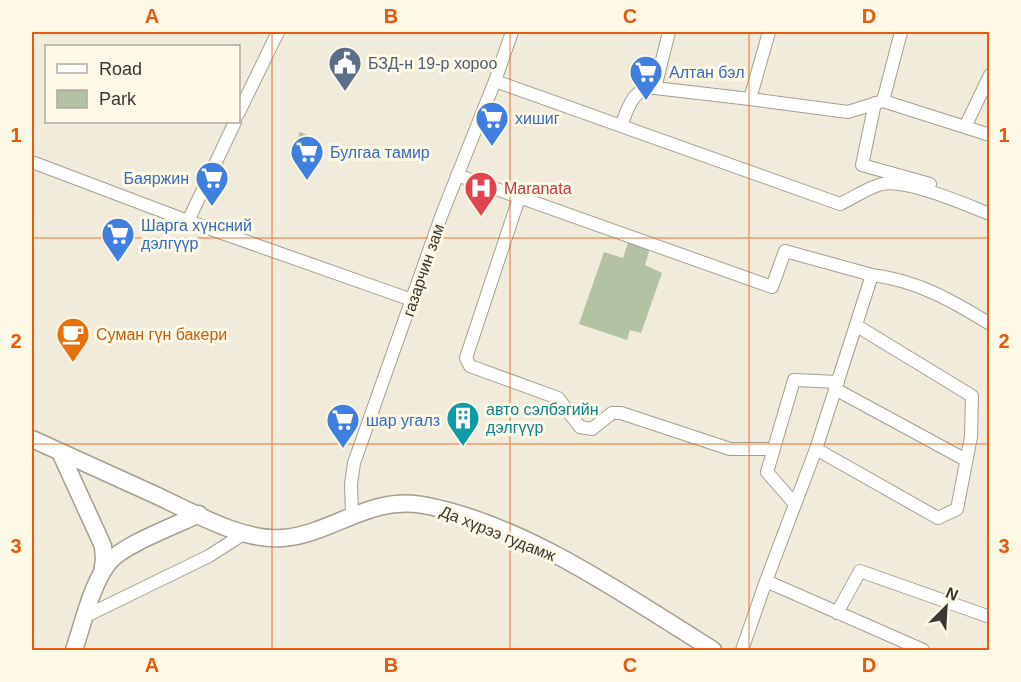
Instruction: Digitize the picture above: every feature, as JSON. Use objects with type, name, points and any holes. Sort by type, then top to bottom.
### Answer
[{"type":"main road","name":"Да хүрээ гудамж","points":[[32,439],[199,514],[245,533],[267,538],[286,538],[352,514],[396,503],[413,503],[478,521],[526,540],[571,563],[713,651]]},
{"type":"main road","points":[[60,452],[103,546],[104,563],[74,651]]},
{"type":"main road","points":[[99,579],[119,553],[199,514]]},
{"type":"street","points":[[240,110],[278,32]]},
{"type":"street","name":"газарчин зам","points":[[352,514],[351,484],[354,463],[457,175],[512,32]]},
{"type":"street","points":[[655,88],[669,32]]},
{"type":"street","points":[[750,99],[769,32]]},
{"type":"street","points":[[902,32],[879,102],[862,165],[945,188],[989,205]]},
{"type":"street","points":[[964,127],[990,75]]},
{"type":"street","points":[[495,81],[840,204],[880,184],[892,183],[940,195],[990,214]]},
{"type":"street","points":[[621,126],[638,92],[646,87],[848,112],[879,102],[990,135]]},
{"type":"street","points":[[188,221],[235,123]]},
{"type":"street","points":[[32,162],[188,221],[412,300]]},
{"type":"street","points":[[457,175],[772,287],[785,250],[872,276],[898,278],[949,299],[990,324]]},
{"type":"street","points":[[519,198],[466,358],[470,366],[558,398],[580,427],[592,429],[612,414],[621,413],[730,449],[774,449]]},
{"type":"street","points":[[742,651],[794,503],[816,449],[872,276]]},
{"type":"street","points":[[816,449],[938,518],[957,509],[971,437],[972,396],[857,326]]},
{"type":"street","points":[[794,503],[767,472],[794,380],[836,386],[966,460]]},
{"type":"street","points":[[86,616],[209,556],[245,533]]},
{"type":"street","points":[[837,613],[860,571],[990,617]]},
{"type":"street","points":[[766,580],[924,651]]},
{"type":"green space","points":[[300,132],[317,139],[309,162],[291,155]]},
{"type":"green space","points":[[630,237],[651,245],[645,265],[662,273],[641,333],[630,330],[627,340],[579,324],[604,252],[623,258]]},
{"type":"place","name":"БЗД-н 19-р хороо","points":[[345,92]]},
{"type":"place","name":"Алтан бэл","points":[[646,101]]},
{"type":"place","name":"хишиг","points":[[492,147]]},
{"type":"place","name":"Булгаа тамир","points":[[307,181]]},
{"type":"place","name":"Баяржин","points":[[212,207]]},
{"type":"place","name":"Maranata","points":[[481,217]]},
{"type":"place","name":"Шарга хүнсний дэлгүүр","points":[[118,263]]},
{"type":"place","name":"Суман гүн бакери","points":[[73,363]]},
{"type":"place","name":"авто сэлбэгийн дэлгүүр","points":[[463,447]]},
{"type":"place","name":"шар угалз","points":[[343,449]]}]
